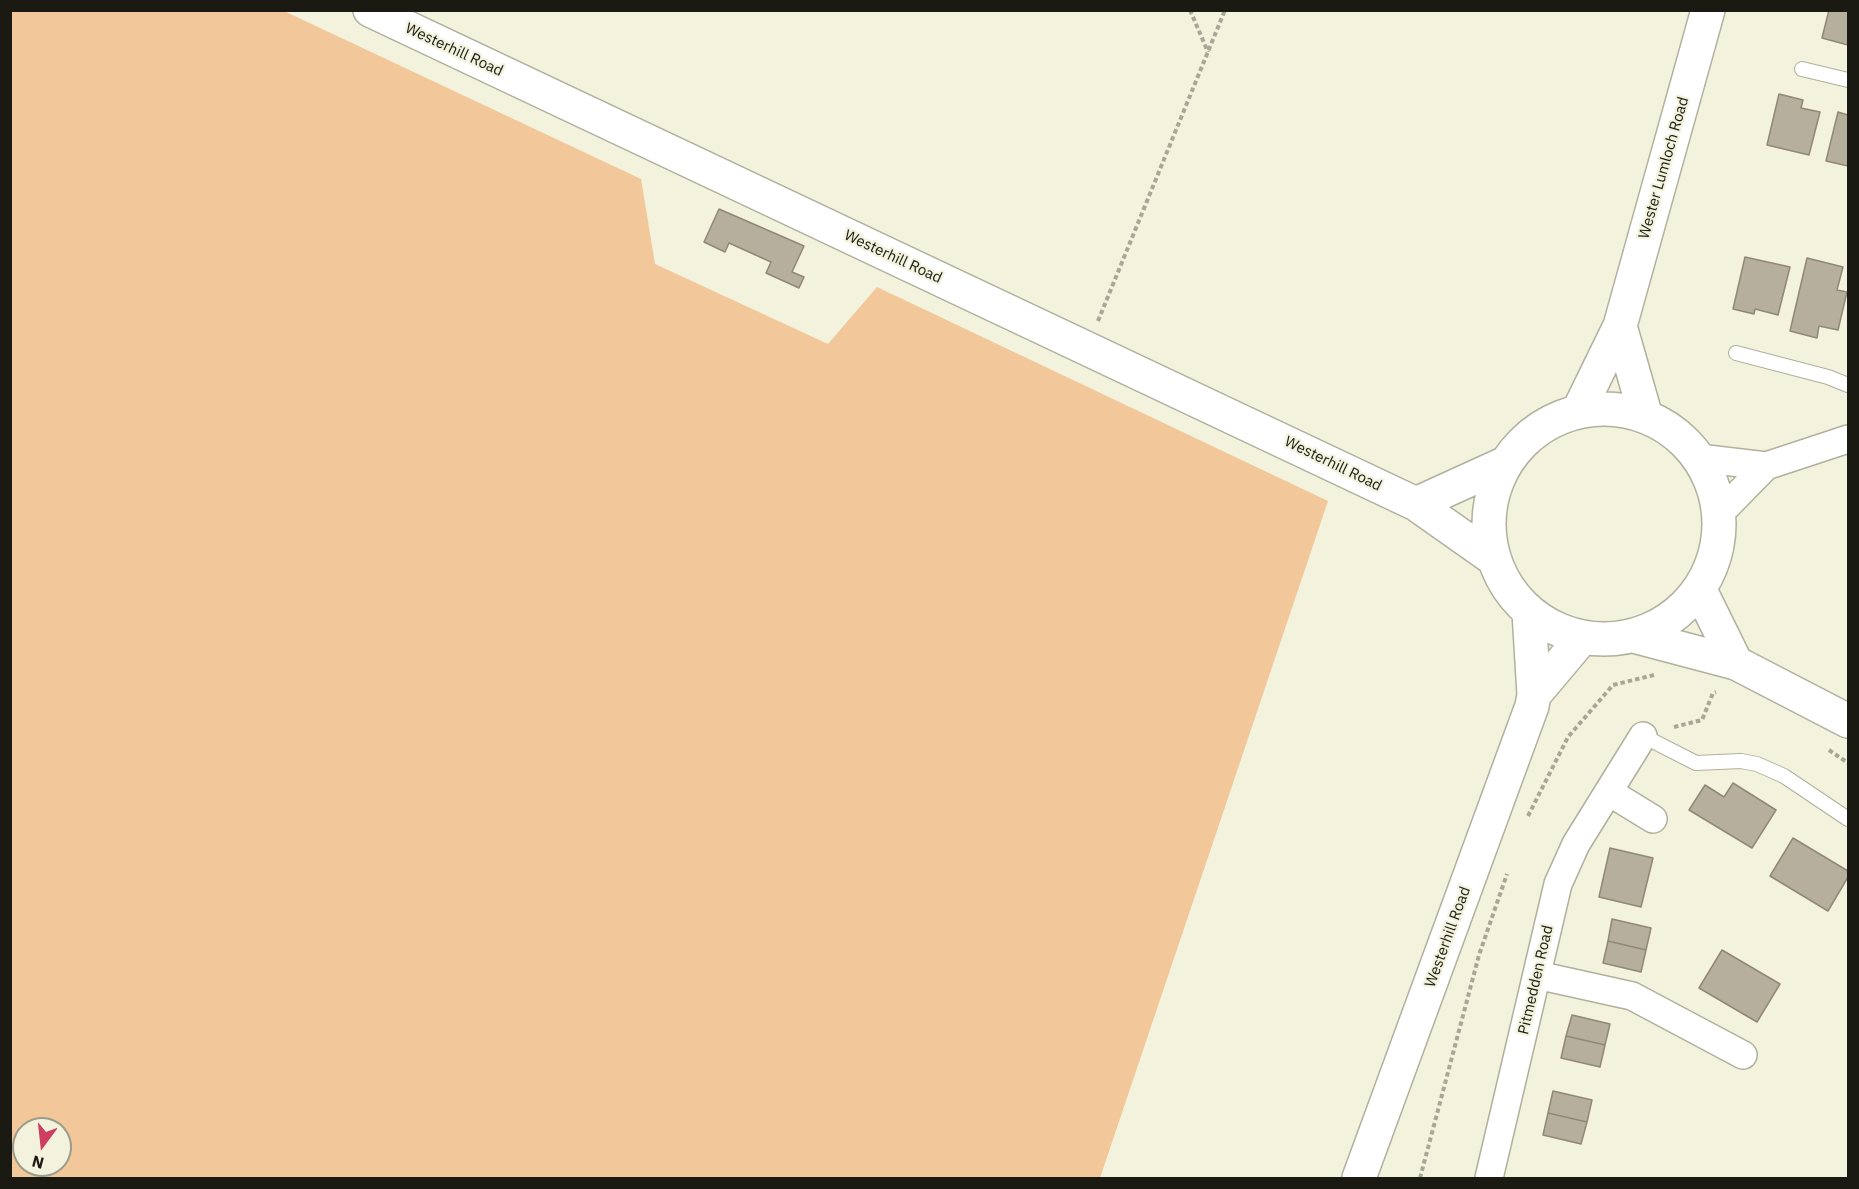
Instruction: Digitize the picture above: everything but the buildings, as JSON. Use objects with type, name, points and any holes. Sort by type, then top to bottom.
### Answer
[{"type":"street","name":"Westerhill Road","points":[[370,10],[1087,346],[1416,504],[1494,559]]},
{"type":"street","name":"Wester Lumloch Road","points":[[1578,412],[1620,327],[1708,10]]},
{"type":"street","points":[[1620,327],[1646,417]]},
{"type":"street","points":[[1612,409],[1646,417],[1675,434],[1699,458],[1713,484],[1719,514],[1716,554],[1700,590],[1682,610],[1659,626],[1634,636],[1608,640],[1582,638],[1554,628],[1529,612],[1508,588],[1494,559],[1488,527],[1492,494],[1506,463],[1525,440],[1550,422],[1578,412],[1612,409]]},
{"type":"street","points":[[1699,458],[1766,466],[1848,439]]},
{"type":"street","points":[[1416,504],[1506,463]]},
{"type":"street","points":[[1719,514],[1766,466]]},
{"type":"street","points":[[1700,590],[1730,676]]},
{"type":"street","name":"Westerhill Road","points":[[1529,612],[1534,695]]},
{"type":"street","points":[[1634,636],[1848,721]]},
{"type":"street","name":"Westerhill Road","points":[[1359,1179],[1534,695],[1582,638]]},
{"type":"street","name":"Pitmedden Road","points":[[1489,1179],[1558,884],[1576,844],[1644,736]]},
{"type":"street","points":[[1609,792],[1653,819]]},
{"type":"street","points":[[1537,975],[1632,996],[1743,1055]]},
{"type":"lane","points":[[1802,69],[1848,80]]},
{"type":"lane","points":[[1736,353],[1828,377],[1848,385]]},
{"type":"lane","points":[[1644,736],[1696,763],[1741,761],[1757,764],[1784,776],[1848,819]]},
{"type":"path","points":[[1190,10],[1208,52]]},
{"type":"path","points":[[1087,346],[1225,10]]},
{"type":"path","points":[[1644,736],[1702,720],[1713,693],[1730,676]]},
{"type":"shaded area","points":[[10,11],[284,11],[641,179],[655,264],[828,344],[877,287],[1328,501],[1100,1178],[11,1178]]}]
